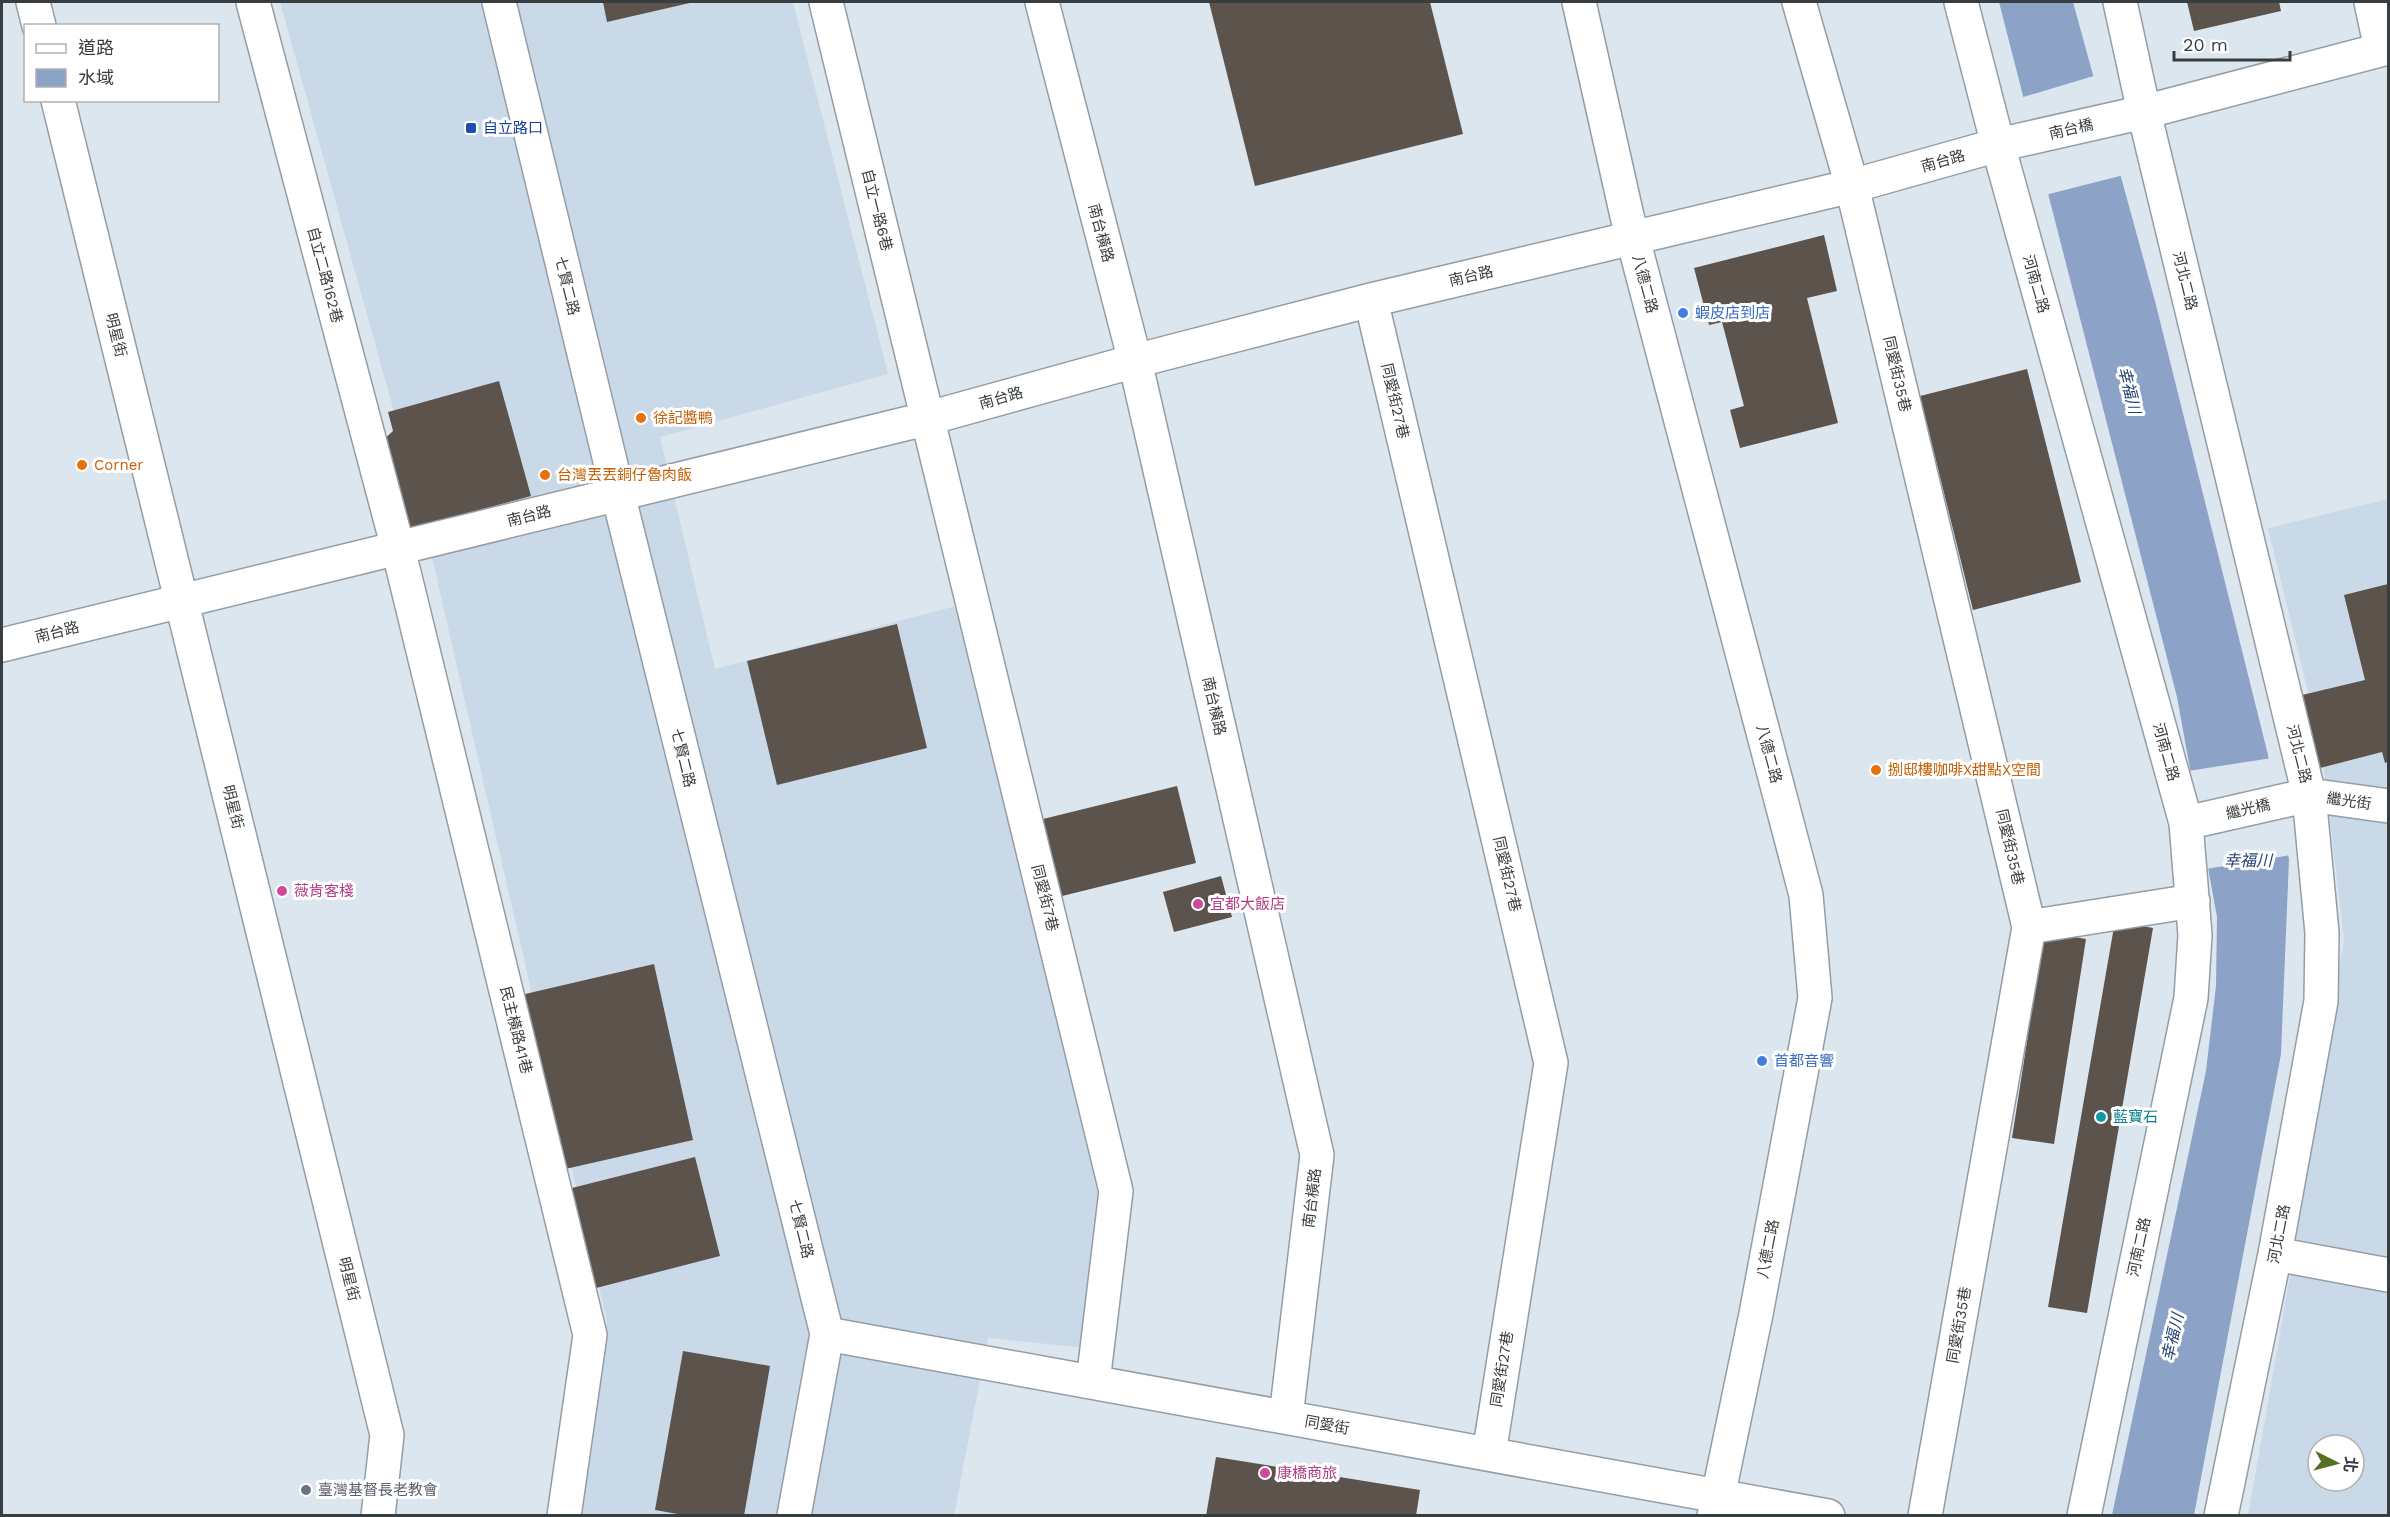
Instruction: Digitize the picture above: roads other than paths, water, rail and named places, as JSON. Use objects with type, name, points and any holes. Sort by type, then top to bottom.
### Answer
[{"type":"street","points":[[33,2],[38,24]]},
{"type":"street","name":"自立二路162巷","points":[[253,2],[398,548]]},
{"type":"street","name":"七賢二路","points":[[499,2],[618,494],[827,1334],[794,1515]]},
{"type":"street","name":"自立一路6巷","points":[[826,2],[928,418]]},
{"type":"street","name":"南台橫路","points":[[1041,2],[1135,361],[1317,1155],[1286,1417]]},
{"type":"street","name":"八德二路","points":[[1579,2],[1633,238],[1806,895],[1815,998],[1756,1314],[1716,1505]]},
{"type":"street","name":"同愛街35巷","points":[[1799,2],[1852,186],[2029,927],[1925,1515]]},
{"type":"street","name":"河南二路","points":[[1961,2],[1998,145],[2186,823],[2196,935],[2191,998],[2084,1515]]},
{"type":"street","name":"河北二路","points":[[2120,2],[2144,112],[2309,795],[2322,933],[2321,1001],[2275,1254],[2221,1515]]},
{"type":"street","points":[[2144,112],[2385,49],[2371,2]]},
{"type":"street","name":"明星街","points":[[58,102],[387,1435],[378,1515]]},
{"type":"street","name":"南台橋","points":[[1998,145],[2144,112]]},
{"type":"street","name":"南台路","points":[[2,645],[928,418],[1371,300],[1852,186],[1998,145]]},
{"type":"street","name":"同愛街27巷","points":[[1371,300],[1551,1063],[1489,1454]]},
{"type":"street","name":"同愛街7巷","points":[[928,418],[1116,1191],[1093,1382]]},
{"type":"street","name":"民主橫路41巷","points":[[398,548],[590,1335],[564,1515]]},
{"type":"street","name":"繼光街","points":[[2309,795],[2388,806]]},
{"type":"street","name":"繼光橋","points":[[2186,823],[2309,795]]},
{"type":"street","points":[[2029,927],[2193,901]]},
{"type":"street","points":[[2275,1254],[2388,1275]]},
{"type":"street","name":"同愛街","points":[[827,1334],[1489,1454],[1716,1505],[1828,1515]]},
{"type":"water","name":"幸福川","points":[[1999,2],[2073,2],[2155,301],[2268,755],[2289,859],[2281,1054],[2194,1515],[2112,1515],[2206,1071],[2216,986],[2217,917],[2177,697]]},
{"type":"place","name":"自立路口","points":[[471,128]]},
{"type":"place","name":"蝦皮店到店","points":[[1683,313]]},
{"type":"place","name":"徐記醬鴨","points":[[641,418]]},
{"type":"place","name":"Corner","points":[[82,465]]},
{"type":"place","name":"台灣丟丟銅仔魯肉飯","points":[[545,475]]},
{"type":"place","name":"捌邸樓咖啡X甜點X空間","points":[[1876,770]]},
{"type":"place","name":"薇肯客棧","points":[[282,891]]},
{"type":"place","name":"宜都大飯店","points":[[1198,904]]},
{"type":"place","name":"首都音響","points":[[1762,1061]]},
{"type":"place","name":"藍寶石","points":[[2101,1117]]},
{"type":"place","name":"康橋商旅","points":[[1265,1473]]},
{"type":"place","name":"臺灣基督長老教會","points":[[306,1490]]}]
